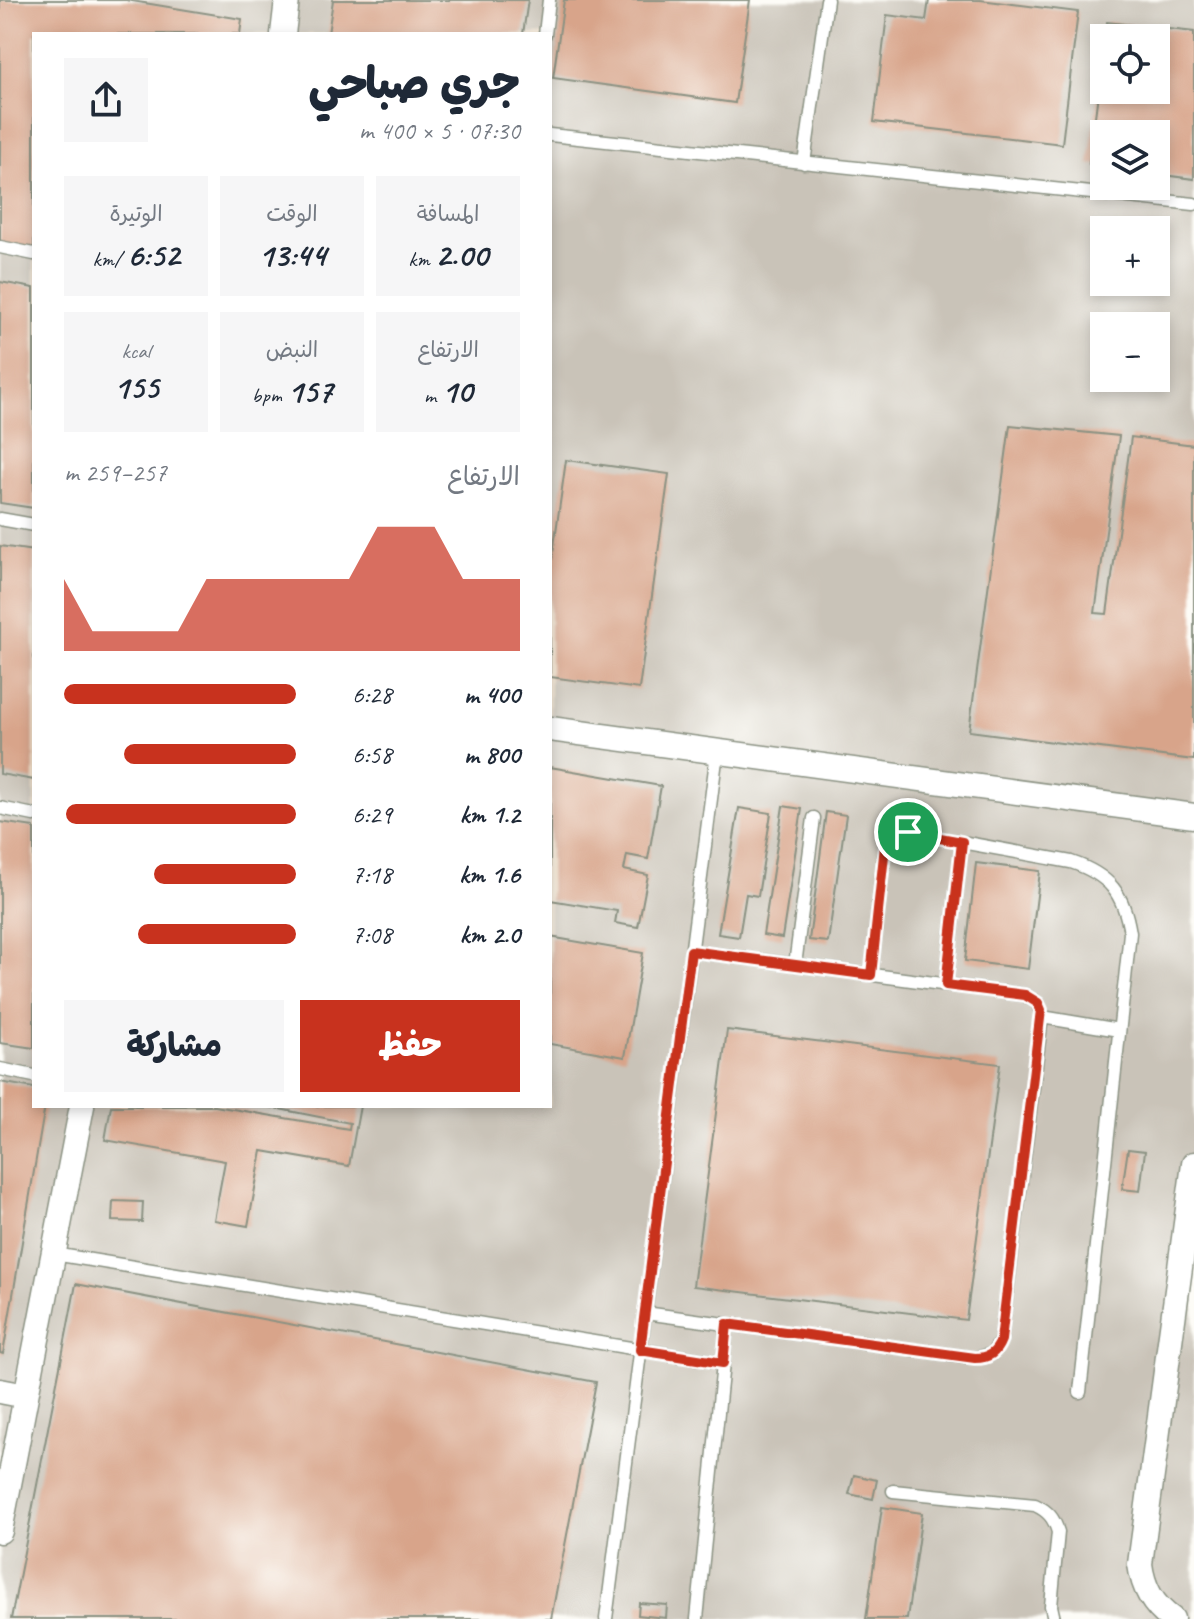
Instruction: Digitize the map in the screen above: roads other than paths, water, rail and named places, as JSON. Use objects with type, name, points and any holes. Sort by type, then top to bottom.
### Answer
[{"type":"street","points":[[283,32],[287,0]]},
{"type":"street","points":[[552,729],[1194,816]]},
{"type":"street","points":[[0,1531],[82,1108]]},
{"type":"street","points":[[1172,1619],[1146,1591],[1140,1550],[1194,1164]]},
{"type":"street","points":[[0,1391],[26,1396]]},
{"type":"lane","points":[[545,32],[549,0]]},
{"type":"lane","points":[[804,163],[827,0]]},
{"type":"lane","points":[[552,135],[1194,204]]},
{"type":"lane","points":[[0,247],[32,254]]},
{"type":"lane","points":[[0,519],[32,525]]},
{"type":"lane","points":[[606,1619],[717,752]]},
{"type":"lane","points":[[0,808],[32,815]]},
{"type":"lane","points":[[795,965],[814,818]]},
{"type":"lane","points":[[871,975],[888,839],[893,834],[908,832],[1090,868],[1113,888],[1127,913],[1130,933],[1080,1392]]},
{"type":"lane","points":[[946,985],[962,842]]},
{"type":"lane","points":[[645,1313],[975,1358],[992,1354],[1001,1340],[1042,1017],[1038,1003],[1025,995],[691,951]]},
{"type":"lane","points":[[1042,1017],[1119,1030]]},
{"type":"lane","points":[[0,1069],[32,1076]]},
{"type":"lane","points":[[54,1254],[723,1363]]},
{"type":"lane","points":[[697,1619],[727,1324]]},
{"type":"lane","points":[[893,1491],[1035,1505],[1043,1509],[1055,1522],[1058,1532],[1051,1606],[1054,1619]]}]
